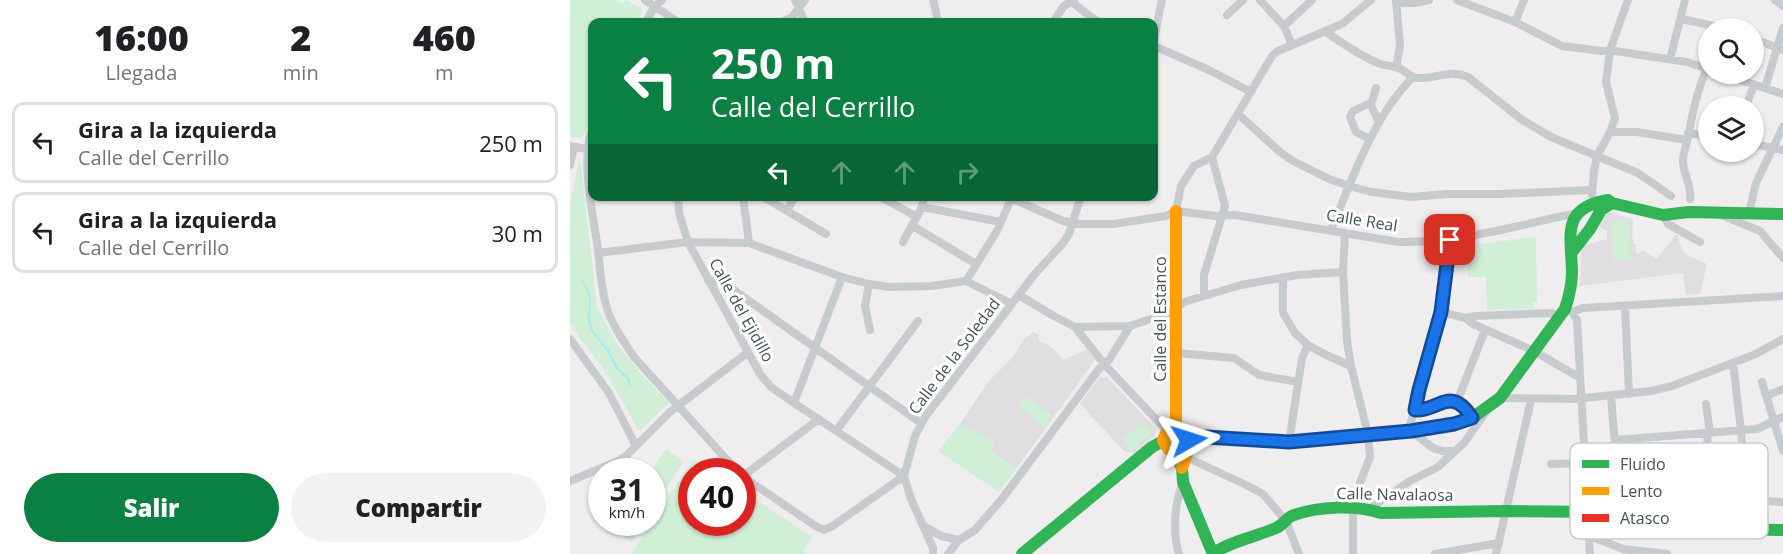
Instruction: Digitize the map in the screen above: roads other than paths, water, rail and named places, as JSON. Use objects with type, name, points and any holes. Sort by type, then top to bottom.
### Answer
[{"type":"street","points":[[645,0],[672,18]]},
{"type":"street","points":[[648,18],[654,7],[662,0]]},
{"type":"street","points":[[790,18],[803,4],[795,0]]},
{"type":"street","points":[[1158,20],[1162,0]]},
{"type":"street","points":[[1227,15],[1243,0]]},
{"type":"street","points":[[1260,0],[1284,26],[1292,45]]},
{"type":"street","points":[[1284,26],[1312,0]]},
{"type":"street","points":[[1176,211],[1180,186],[1194,166],[1212,157],[1272,56],[1278,51],[1342,24],[1369,0]]},
{"type":"street","points":[[1398,68],[1400,45],[1395,1],[1415,3],[1430,0]]},
{"type":"street","points":[[1457,0],[1515,22],[1562,46],[1610,50],[1698,66]]},
{"type":"street","points":[[1515,22],[1524,0]]},
{"type":"street","points":[[1184,452],[1411,431],[1454,424],[1472,418],[1500,398],[1565,313],[1572,274],[1570,243],[1573,220],[1583,209],[1592,190],[1597,156],[1615,118],[1606,82],[1610,50],[1628,0]]},
{"type":"street","points":[[1670,59],[1685,0]]},
{"type":"street","points":[[1775,0],[1783,6]]},
{"type":"street","points":[[933,1],[936,18]]},
{"type":"street","points":[[1056,18],[1064,6],[1072,1],[1093,18]]},
{"type":"street","points":[[1682,19],[1698,23]]},
{"type":"street","points":[[1765,88],[1780,48],[1783,28]]},
{"type":"street","points":[[1326,32],[1378,63],[1398,68],[1416,78]]},
{"type":"street","points":[[1764,42],[1780,48]]},
{"type":"street","points":[[1158,48],[1209,70],[1251,92]]},
{"type":"street","points":[[1331,230],[1370,139],[1404,86],[1416,78],[1448,73],[1468,78],[1521,118],[1551,137],[1638,173],[1671,196]]},
{"type":"street","points":[[1690,199],[1691,192],[1683,165],[1691,115],[1700,84]]},
{"type":"street","points":[[1751,84],[1783,94]]},
{"type":"street","points":[[1750,96],[1754,85]]},
{"type":"street","points":[[1376,88],[1371,105],[1379,123]]},
{"type":"street","points":[[1370,139],[1356,132],[1350,117],[1353,111],[1368,104],[1371,105]]},
{"type":"street","points":[[1238,114],[1293,161],[1349,186],[1372,192],[1411,197],[1592,190]]},
{"type":"street","points":[[1749,213],[1756,183],[1783,127]]},
{"type":"street","points":[[1610,132],[1698,136]]},
{"type":"street","points":[[1764,146],[1783,150]]},
{"type":"street","points":[[570,165],[572,147],[588,150]]},
{"type":"street","points":[[1204,296],[1204,275],[1225,206],[1212,157]]},
{"type":"street","points":[[1583,209],[1602,200],[1608,200],[1612,203],[1663,215],[1689,212],[1783,214]]},
{"type":"street","points":[[591,201],[605,304],[611,320],[634,357],[725,458]]},
{"type":"street","name":"Calle del Ejidillo","points":[[678,201],[679,213],[688,242],[760,374],[771,387],[904,476]]},
{"type":"street","points":[[743,201],[749,243]]},
{"type":"street","points":[[770,201],[826,234]]},
{"type":"street","points":[[787,211],[792,201]]},
{"type":"street","points":[[886,201],[976,264]]},
{"type":"street","points":[[903,242],[915,222],[923,201]]},
{"type":"street","points":[[966,281],[1001,222],[1007,201]]},
{"type":"street","points":[[1018,201],[1073,224]]},
{"type":"street","name":"Calle de la Soledad","points":[[904,476],[911,446],[921,423],[1019,294],[1063,243],[1073,224],[1080,201]]},
{"type":"street","points":[[1572,252],[1594,224],[1601,210],[1612,203]]},
{"type":"street","points":[[922,207],[1001,222]]},
{"type":"street","points":[[1583,209],[1591,210],[1595,213],[1596,218]]},
{"type":"street","name":"Calle Real","points":[[1073,224],[1103,224],[1166,216],[1176,211],[1235,215],[1398,242],[1424,243],[1450,240],[1583,209]]},
{"type":"street","name":"Calle del Estanco","points":[[1169,433],[1177,353],[1176,211]]},
{"type":"street","points":[[1715,213],[1760,231],[1783,258]]},
{"type":"street","points":[[1663,215],[1668,224],[1700,242]]},
{"type":"street","points":[[1572,226],[1577,233],[1586,233]]},
{"type":"street","points":[[1345,233],[1343,272],[1347,341],[1368,434],[1370,457],[1354,507],[1353,554]]},
{"type":"street","points":[[1450,240],[1441,312],[1410,425],[1411,431],[1433,448],[1455,451]]},
{"type":"street","points":[[598,253],[688,242],[749,243],[842,277],[870,284],[891,287],[932,286],[966,281],[1012,304]]},
{"type":"street","points":[[1075,327],[1130,326],[1172,312],[1184,302],[1241,285],[1283,277],[1343,272]]},
{"type":"street","points":[[794,403],[842,277]]},
{"type":"street","points":[[1283,277],[1283,313],[1295,333],[1308,345],[1351,366]]},
{"type":"street","points":[[708,280],[724,283],[921,423]]},
{"type":"street","points":[[870,284],[865,306],[870,330]]},
{"type":"street","points":[[1019,294],[1075,327],[1104,364],[1169,433]]},
{"type":"street","points":[[1465,318],[1565,313],[1583,308],[1783,296]]},
{"type":"street","points":[[1625,306],[1629,394]]},
{"type":"street","points":[[1441,312],[1465,318],[1485,330],[1534,351],[1580,378]]},
{"type":"street","points":[[1565,313],[1577,320],[1584,443]]},
{"type":"street","points":[[836,430],[918,321]]},
{"type":"street","points":[[948,554],[959,540],[975,530],[1002,499],[1077,397],[1109,360],[1130,326]]},
{"type":"street","points":[[1456,402],[1485,330]]},
{"type":"street","points":[[570,339],[609,393],[636,446]]},
{"type":"street","points":[[1500,398],[1581,399],[1629,394],[1672,386],[1756,354],[1783,339]]},
{"type":"street","points":[[1289,442],[1302,358],[1308,345]]},
{"type":"street","points":[[571,478],[618,461],[678,406],[747,353]]},
{"type":"street","points":[[1177,353],[1234,358],[1258,375],[1298,382]]},
{"type":"street","points":[[1733,363],[1742,443]]},
{"type":"street","points":[[1762,382],[1783,451]]},
{"type":"street","points":[[1766,396],[1783,389]]},
{"type":"street","points":[[1611,396],[1615,443]]},
{"type":"street","points":[[1415,410],[1423,410],[1447,400],[1456,402],[1472,418],[1471,433]]},
{"type":"street","points":[[1496,554],[1531,400]]},
{"type":"street","points":[[1706,404],[1709,443]]},
{"type":"street","points":[[1369,509],[1410,481],[1438,467],[1464,443],[1489,408]]},
{"type":"street","points":[[1615,440],[1757,429],[1783,417]]},
{"type":"street","points":[[756,466],[819,419]]},
{"type":"street","points":[[1022,554],[1169,433],[1184,429],[1183,482],[1178,493],[1176,514],[1179,554]]},
{"type":"street","points":[[1169,433],[1166,448],[1184,452],[1263,494],[1286,521],[1299,554]]},
{"type":"street","points":[[1551,464],[1570,463]]},
{"type":"street","points":[[756,485],[824,530],[904,476],[921,524],[933,548],[933,554]]},
{"type":"street","points":[[1183,482],[1213,554]]},
{"type":"street","points":[[1768,496],[1783,497]]},
{"type":"street","points":[[1768,501],[1783,502]]},
{"type":"street","name":"Calle Navalaosa","points":[[1213,554],[1222,547],[1279,527],[1292,515],[1319,510],[1354,507],[1381,513],[1570,513]]},
{"type":"street","points":[[921,524],[941,536],[959,540]]},
{"type":"street","name":"Calle Navalaosa","points":[[1768,530],[1783,530]]},
{"type":"street","points":[[1598,539],[1623,549],[1667,554]]},
{"type":"street","points":[[1435,554],[1499,543]]},
{"type":"waterway","points":[[582,281],[590,300],[589,320],[592,330],[609,352],[617,368],[629,380],[630,385]]}]
